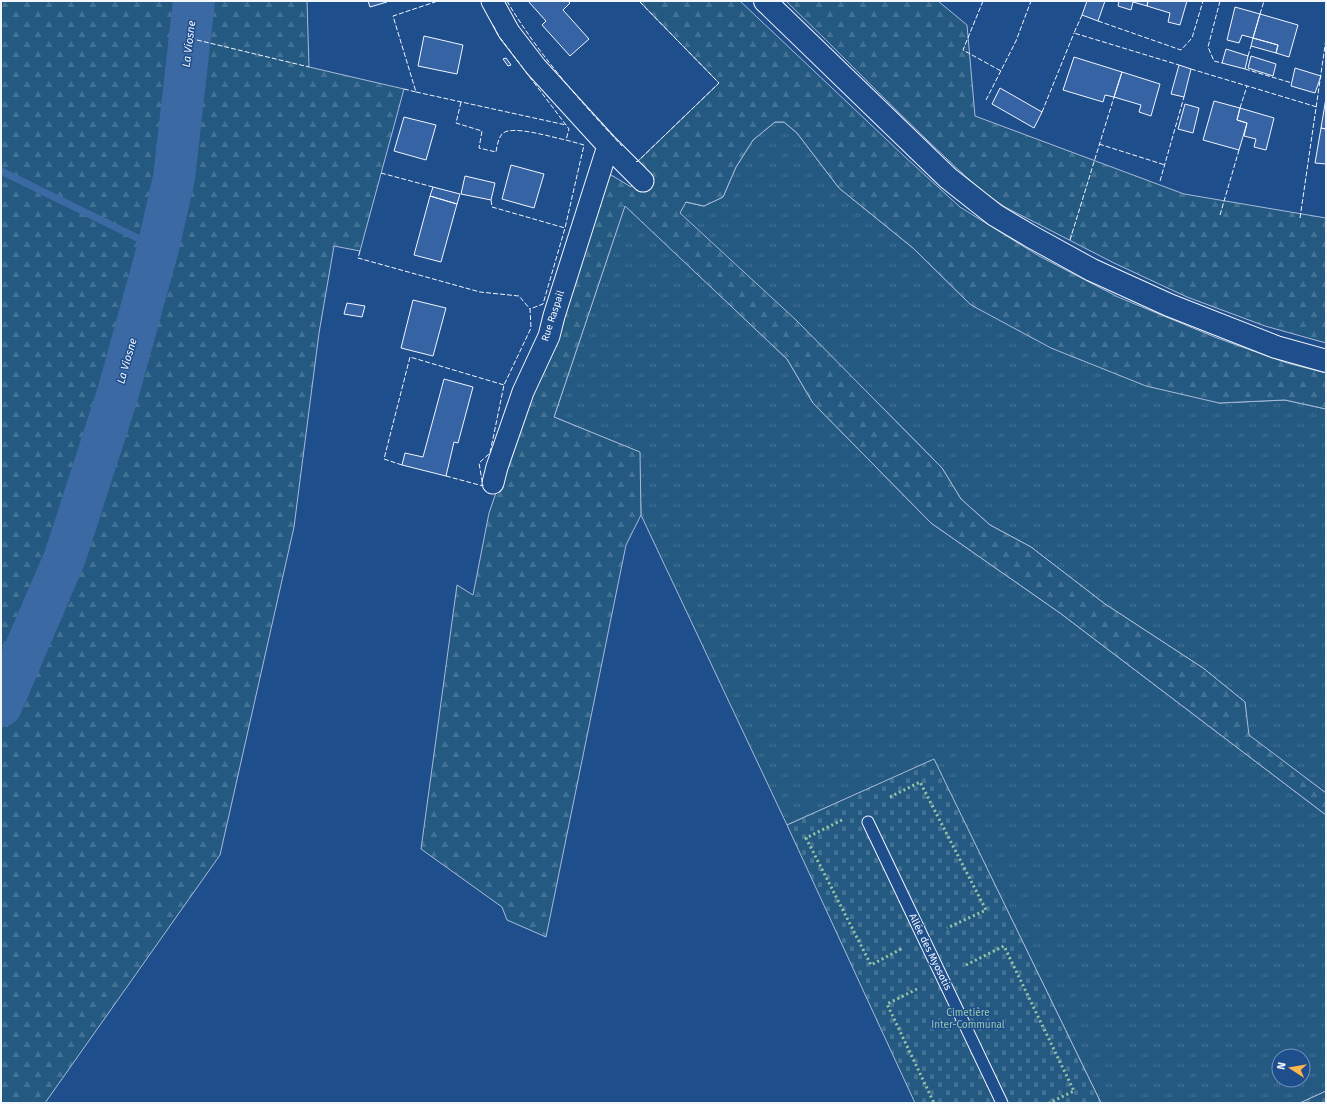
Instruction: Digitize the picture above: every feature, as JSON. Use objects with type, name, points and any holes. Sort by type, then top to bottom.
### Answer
[{"type":"main road","points":[[765,1],[948,178],[995,215],[1092,270],[1169,305],[1276,347],[1326,361]]},
{"type":"street","points":[[492,1],[509,32],[536,67],[608,146],[643,180]]},
{"type":"street","name":"Rue Raspail","points":[[493,483],[497,467],[523,392],[549,336],[608,146]]},
{"type":"lane","name":"Allée des Myosotis","points":[[868,822],[1002,1103]]},
{"type":"green space","points":[[1,1],[307,1],[309,67],[404,89],[360,251],[334,246],[319,333],[294,527],[220,855],[45,1103],[1,1103]]},
{"type":"green space","points":[[639,1],[740,1],[960,207],[1039,256],[1118,297],[1217,338],[1287,363],[1326,373],[1326,409],[1285,400],[1219,403],[1146,386],[1051,348],[971,305],[913,248],[839,188],[797,133],[784,122],[775,122],[753,140],[736,167],[723,197],[704,206],[686,202],[680,213],[796,320],[942,468],[961,499],[990,525],[1031,547],[1105,604],[1203,668],[1245,702],[1249,735],[1326,793],[1326,815],[1060,613],[931,523],[813,403],[787,359],[625,206],[554,417],[640,452],[641,515],[626,545],[546,937],[507,920],[502,907],[421,849],[457,585],[473,595],[489,513],[603,170],[631,187],[637,162],[719,83]]},
{"type":"green space","points":[[786,1],[938,1],[967,25],[975,116],[1184,194],[1326,218],[1326,343],[1265,326],[1187,297],[1114,263],[1005,207],[974,184],[955,167]]},
{"type":"green space","points":[[775,122],[784,122],[797,133],[839,188],[913,248],[971,305],[1219,403],[1285,400],[1326,409],[1326,793],[1248,735],[1245,702],[1203,668],[1105,604],[1031,547],[990,525],[961,499],[942,468],[883,408],[679,213],[685,202],[704,206],[723,197],[736,167],[753,140]]},
{"type":"green space","points":[[625,205],[787,359],[813,403],[931,523],[1060,613],[1326,815],[1326,1091],[1300,1103],[1101,1103],[934,760],[787,825],[641,515],[639,452],[554,417]]},
{"type":"green space","name":"Cimetière Inter-Communal","points":[[934,759],[1101,1103],[915,1103],[787,825]]},
{"type":"green space","points":[[1326,1091],[1326,1103],[1300,1103]]},
{"type":"building","points":[[368,1],[387,1],[387,2],[370,7]]},
{"type":"building","points":[[528,1],[568,1],[570,3],[563,10],[589,39],[570,56],[542,25],[546,21]]},
{"type":"building","points":[[1087,1],[1105,1],[1098,21],[1082,15]]},
{"type":"building","points":[[1119,1],[1148,1],[1147,6],[1133,2],[1131,10],[1118,6]]},
{"type":"building","points":[[1148,1],[1187,1],[1180,25],[1168,22],[1170,13],[1147,6]]},
{"type":"building","points":[[1235,7],[1260,14],[1253,38],[1242,35],[1239,43],[1227,40]]},
{"type":"building","points":[[1260,14],[1298,25],[1289,57],[1276,53],[1278,45],[1253,38]]},
{"type":"building","points":[[424,36],[463,45],[457,74],[418,66]]},
{"type":"building","points":[[1253,38],[1278,45],[1276,53],[1251,46]]},
{"type":"building","points":[[1226,49],[1248,56],[1245,69],[1222,63]]},
{"type":"building","points":[[1251,56],[1276,64],[1273,76],[1248,68]]},
{"type":"building","points":[[1074,57],[1122,72],[1114,97],[1105,95],[1103,102],[1063,90]]},
{"type":"building","points":[[506,58],[511,65],[508,66],[503,59]]},
{"type":"building","points":[[1179,65],[1191,69],[1184,97],[1171,94]]},
{"type":"building","points":[[1295,68],[1321,76],[1315,93],[1291,86]]},
{"type":"building","points":[[1122,72],[1160,84],[1151,116],[1139,112],[1141,105],[1114,97]]},
{"type":"building","points":[[1000,88],[1042,112],[1034,128],[992,104]]},
{"type":"building","points":[[1326,98],[1326,129],[1321,128]]},
{"type":"building","points":[[1214,101],[1240,108],[1237,120],[1247,123],[1239,150],[1203,140]]},
{"type":"building","points":[[1185,104],[1199,108],[1193,133],[1178,129]]},
{"type":"building","points":[[1240,108],[1274,118],[1266,150],[1254,147],[1256,139],[1244,136],[1247,123],[1237,120]]},
{"type":"building","points":[[404,117],[436,125],[426,160],[394,151]]},
{"type":"building","points":[[1321,128],[1326,129],[1326,164],[1315,163]]},
{"type":"building","points":[[511,165],[544,174],[534,208],[502,199]]},
{"type":"building","points":[[465,176],[495,183],[491,200],[461,194]]},
{"type":"building","points":[[433,187],[460,194],[457,204],[430,196]]},
{"type":"building","points":[[430,196],[457,204],[441,262],[414,255]]},
{"type":"building","points":[[413,300],[446,308],[433,356],[401,348]]},
{"type":"building","points":[[347,303],[365,306],[362,317],[344,314]]},
{"type":"building","points":[[444,379],[473,387],[458,443],[454,442],[446,476],[402,465],[405,453],[423,457]]},
{"type":"waterway","name":"La Viosne","points":[[1,706],[65,557],[118,393],[158,248],[174,178],[194,1]]},
{"type":"waterway","points":[[1,171],[158,248]]},
{"type":"hedge","points":[[890,797],[920,782],[986,910],[947,928]]},
{"type":"hedge","points":[[842,820],[806,838],[871,965],[903,948]]},
{"type":"hedge","points":[[966,965],[1004,946],[1074,1091],[1049,1103]]},
{"type":"hedge","points":[[917,989],[887,1004],[934,1103]]},
{"type":"fence","points":[[404,89],[416,92],[393,16],[438,1]]},
{"type":"fence","points":[[507,1],[532,40],[560,76],[622,146]]},
{"type":"fence","points":[[636,161],[637,162],[719,83],[639,1]]},
{"type":"fence","points":[[983,1],[963,50],[1001,71]]},
{"type":"fence","points":[[986,100],[1016,41],[1031,1]]},
{"type":"fence","points":[[1098,21],[1181,50],[1192,38],[1203,1]]},
{"type":"fence","points":[[1220,1],[1208,47],[1214,61],[1222,63]]},
{"type":"fence","points":[[1260,14],[1264,1]]},
{"type":"fence","points":[[1082,15],[1074,33],[1179,65]]},
{"type":"fence","points":[[446,476],[483,486],[479,463],[490,453],[504,385],[531,328],[530,309],[543,304],[565,228],[584,145],[566,140],[569,129],[498,35],[493,25]]},
{"type":"fence","points":[[1042,112],[1074,33]]},
{"type":"fence","points":[[1300,218],[1326,39]]},
{"type":"fence","points":[[197,40],[309,67]]},
{"type":"fence","points":[[1248,56],[1251,46]]},
{"type":"fence","points":[[1191,69],[1317,107]]},
{"type":"fence","points":[[1245,69],[1292,83]]},
{"type":"fence","points":[[1240,108],[1247,86]]},
{"type":"fence","points":[[416,92],[566,125]]},
{"type":"fence","points":[[1070,240],[1114,97]]},
{"type":"fence","points":[[1160,181],[1184,97]]},
{"type":"fence","points":[[461,102],[456,123],[482,131],[479,148],[496,152],[502,134],[507,131],[514,130],[533,132],[566,140]]},
{"type":"fence","points":[[1099,144],[1165,165]]},
{"type":"fence","points":[[1220,215],[1239,150]]},
{"type":"fence","points":[[381,173],[433,187]]},
{"type":"fence","points":[[491,200],[492,207],[565,228]]},
{"type":"fence","points":[[360,251],[358,258],[480,292],[519,296],[530,309]]},
{"type":"fence","points":[[402,465],[384,459],[410,357],[504,385]]}]
